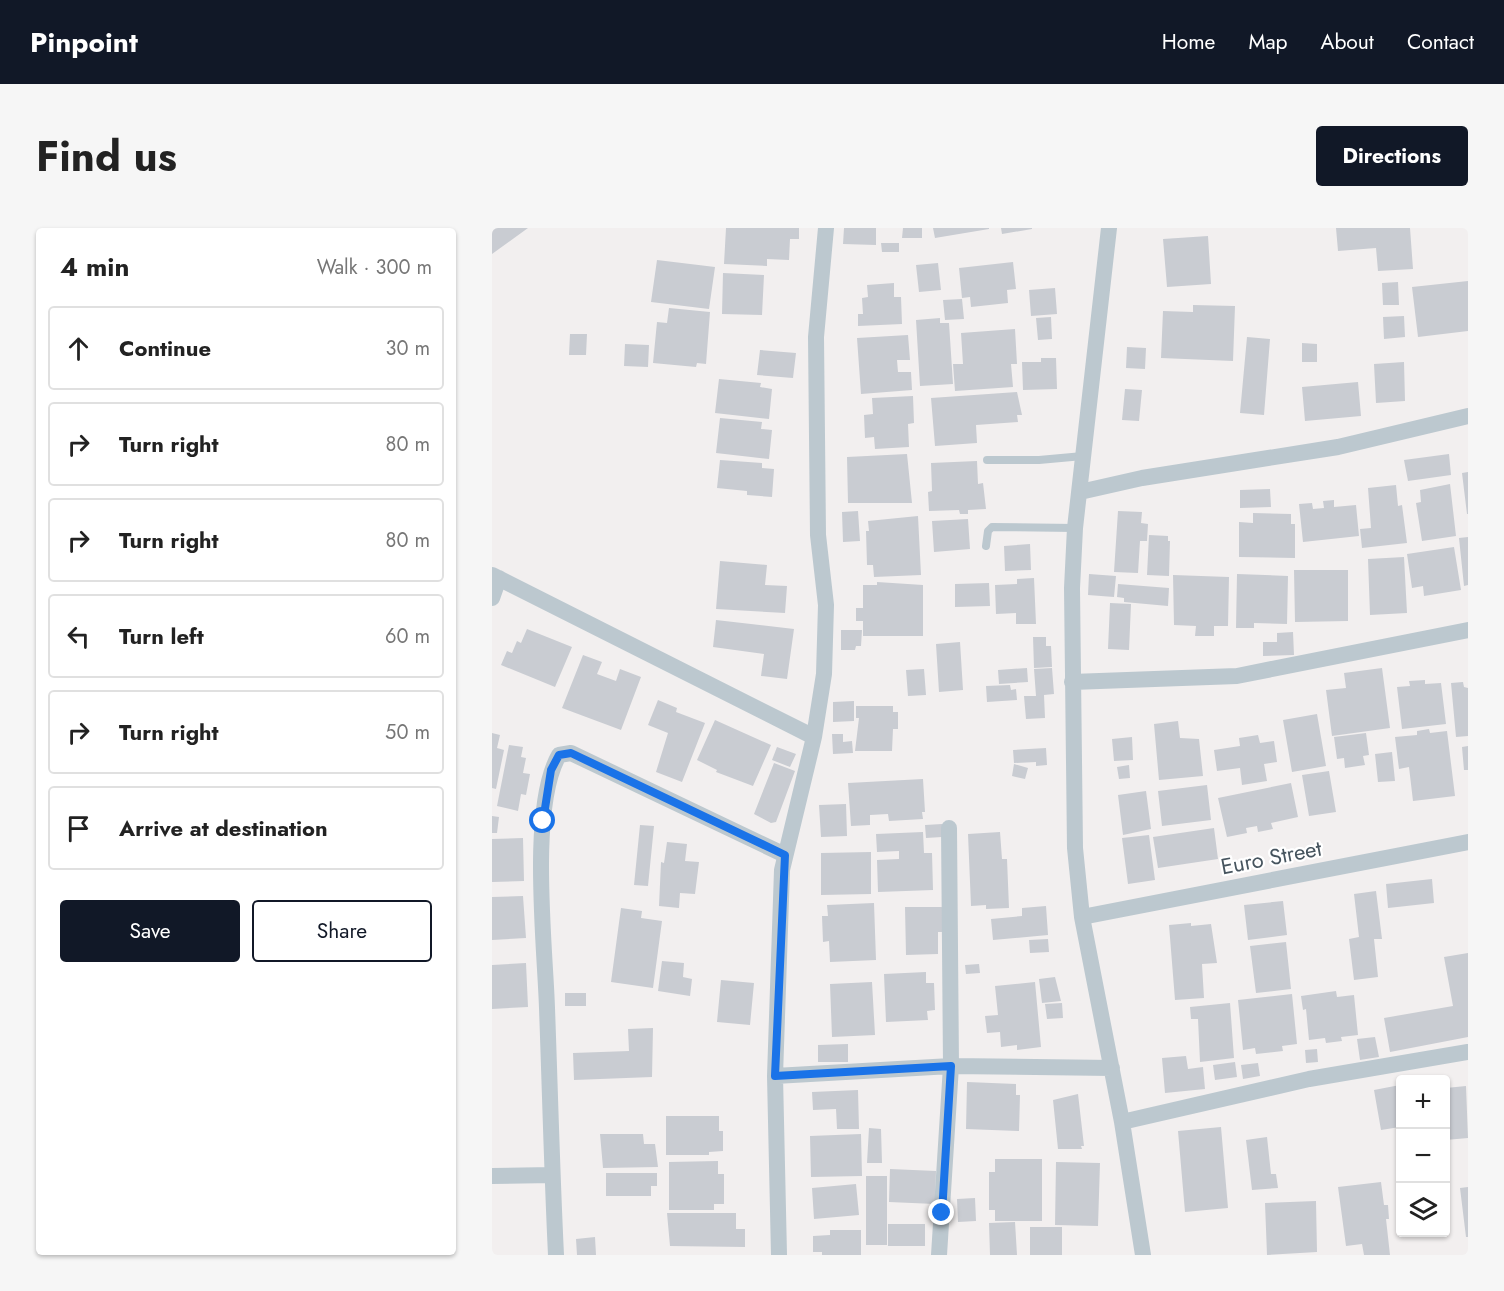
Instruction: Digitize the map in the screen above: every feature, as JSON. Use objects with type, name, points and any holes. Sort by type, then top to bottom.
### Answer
[{"type":"street","points":[[779,1255],[775,1076],[785,855],[814,737],[824,674],[826,605],[818,535],[816,337],[826,228]]},
{"type":"street","points":[[1109,228],[1075,528],[1072,588],[1075,848],[1082,917],[1122,1122],[1143,1255]]},
{"type":"street","points":[[1080,492],[1142,478],[1338,447],[1468,416]]},
{"type":"street","points":[[492,598],[496,577],[814,737]]},
{"type":"street","points":[[1072,682],[1237,676],[1468,630]]},
{"type":"street","points":[[556,1255],[543,883],[543,821],[551,770],[559,755],[571,753],[593,762],[785,855]]},
{"type":"street","points":[[939,1255],[951,1066],[949,828]]},
{"type":"street","name":"Euro Street","points":[[1082,917],[1468,842]]},
{"type":"street","points":[[1122,1122],[1309,1080],[1468,1052]]},
{"type":"street","points":[[775,1076],[951,1066],[1112,1068]]},
{"type":"street","points":[[492,1176],[552,1175]]},
{"type":"lane","points":[[987,460],[1039,460],[1083,456]]},
{"type":"lane","points":[[987,546],[988,531],[992,527],[1075,528]]},
{"type":"building","points":[[492,228],[528,228],[492,254]]},
{"type":"building","points":[[726,228],[799,228],[799,239],[790,239],[789,260],[767,259],[767,266],[724,264]]},
{"type":"building","points":[[844,228],[876,228],[876,245],[843,244]]},
{"type":"building","points":[[903,228],[922,228],[922,238],[902,238]]},
{"type":"building","points":[[933,228],[989,228],[989,229],[935,238]]},
{"type":"building","points":[[1001,228],[1032,228],[1032,229],[1002,234]]},
{"type":"building","points":[[1336,228],[1410,228],[1413,269],[1378,271],[1376,248],[1338,251]]},
{"type":"building","points":[[1208,236],[1211,284],[1167,287],[1163,239]]},
{"type":"building","points":[[881,243],[899,243],[899,252],[882,252]]},
{"type":"building","points":[[657,260],[715,267],[709,309],[651,302]]},
{"type":"building","points":[[1013,262],[1016,289],[1007,290],[1008,303],[971,307],[970,297],[962,298],[959,268]]},
{"type":"building","points":[[938,263],[941,290],[919,292],[916,265]]},
{"type":"building","points":[[723,273],[764,275],[762,315],[722,314]]},
{"type":"building","points":[[1468,281],[1468,331],[1418,337],[1412,287]]},
{"type":"building","points":[[1398,282],[1399,305],[1383,305],[1382,283]]},
{"type":"building","points":[[894,283],[894,297],[901,297],[902,324],[858,326],[858,314],[863,314],[862,298],[868,297],[867,285]]},
{"type":"building","points":[[1055,288],[1057,314],[1031,316],[1029,290]]},
{"type":"building","points":[[962,299],[964,319],[945,320],[943,300]]},
{"type":"building","points":[[1193,305],[1235,306],[1233,361],[1161,358],[1163,311],[1193,312]]},
{"type":"building","points":[[669,308],[710,312],[706,364],[697,363],[696,367],[653,363],[657,322],[667,323]]},
{"type":"building","points":[[1404,316],[1405,337],[1384,339],[1383,317]]},
{"type":"building","points":[[1051,317],[1052,339],[1038,340],[1036,318]]},
{"type":"building","points":[[940,318],[940,323],[949,323],[953,384],[920,386],[916,320]]},
{"type":"building","points":[[1015,329],[1017,364],[1011,364],[1013,387],[955,391],[953,364],[963,364],[961,333]]},
{"type":"building","points":[[570,334],[587,334],[586,355],[569,355]]},
{"type":"building","points":[[908,335],[910,360],[897,360],[898,372],[911,372],[912,390],[861,394],[857,338]]},
{"type":"building","points":[[1247,337],[1270,339],[1264,415],[1240,413]]},
{"type":"building","points":[[1302,343],[1317,344],[1317,362],[1302,362]]},
{"type":"building","points":[[625,344],[649,345],[648,367],[624,366]]},
{"type":"building","points":[[1127,347],[1146,348],[1145,369],[1126,368]]},
{"type":"building","points":[[760,350],[796,353],[793,378],[757,375]]},
{"type":"building","points":[[1041,358],[1056,358],[1057,389],[1023,390],[1022,362],[1041,362]]},
{"type":"building","points":[[1404,362],[1405,401],[1376,403],[1374,364]]},
{"type":"building","points":[[719,379],[761,383],[760,387],[772,389],[769,419],[715,413]]},
{"type":"building","points":[[1358,382],[1361,416],[1305,421],[1302,387]]},
{"type":"building","points":[[1125,389],[1142,390],[1139,421],[1122,420]]},
{"type":"building","points":[[1017,392],[1022,415],[1017,415],[1018,422],[976,425],[977,443],[935,446],[931,398]]},
{"type":"building","points":[[913,396],[914,423],[908,424],[909,447],[875,449],[874,437],[865,438],[864,415],[873,414],[872,398]]},
{"type":"building","points":[[720,418],[762,422],[761,429],[772,430],[769,459],[716,453]]},
{"type":"building","points":[[907,454],[912,503],[848,503],[847,457]]},
{"type":"building","points":[[1449,454],[1451,475],[1408,481],[1404,460]]},
{"type":"building","points":[[720,460],[762,463],[762,468],[774,469],[772,497],[747,495],[747,491],[717,488]]},
{"type":"building","points":[[977,461],[978,484],[983,483],[986,509],[968,510],[968,514],[960,514],[959,510],[929,511],[928,492],[932,491],[931,463]]},
{"type":"building","points":[[1468,472],[1468,514],[1467,514],[1462,473]]},
{"type":"building","points":[[1450,484],[1456,536],[1422,541],[1416,503],[1421,502],[1420,490]]},
{"type":"building","points":[[1396,485],[1398,506],[1402,505],[1407,543],[1362,548],[1360,529],[1371,528],[1368,488]]},
{"type":"building","points":[[1270,489],[1271,507],[1240,508],[1240,490]]},
{"type":"building","points":[[1334,500],[1334,507],[1356,505],[1359,536],[1303,542],[1299,504],[1312,503],[1313,509],[1324,508],[1323,501]]},
{"type":"building","points":[[858,511],[860,541],[843,542],[842,512]]},
{"type":"building","points":[[1118,511],[1142,512],[1141,523],[1148,524],[1147,541],[1140,541],[1138,573],[1114,572]]},
{"type":"building","points":[[1253,513],[1291,514],[1291,524],[1295,524],[1295,558],[1239,557],[1239,522],[1253,523]]},
{"type":"building","points":[[918,516],[921,575],[874,577],[873,565],[867,565],[868,521]]},
{"type":"building","points":[[968,519],[970,549],[934,552],[932,521]]},
{"type":"building","points":[[1149,535],[1168,536],[1168,541],[1170,541],[1169,576],[1147,575]]},
{"type":"building","points":[[1468,537],[1468,585],[1464,586],[1459,538]]},
{"type":"building","points":[[1030,544],[1031,570],[1005,571],[1004,546]]},
{"type":"building","points":[[1454,547],[1461,590],[1424,596],[1423,586],[1412,588],[1407,554]]},
{"type":"building","points":[[1404,557],[1407,613],[1370,615],[1368,559]]},
{"type":"building","points":[[720,561],[767,565],[765,585],[787,586],[785,613],[716,609]]},
{"type":"building","points":[[1294,570],[1348,570],[1348,621],[1295,622]]},
{"type":"building","points":[[1089,574],[1116,576],[1114,597],[1088,595]]},
{"type":"building","points":[[1237,574],[1288,576],[1287,624],[1254,623],[1254,628],[1236,628]]},
{"type":"building","points":[[1173,575],[1229,577],[1228,626],[1214,626],[1214,636],[1195,636],[1196,626],[1174,625]]},
{"type":"building","points":[[1034,578],[1036,624],[1016,624],[1016,613],[996,614],[995,585],[1017,584],[1017,579]]},
{"type":"building","points":[[877,582],[923,585],[923,636],[863,636],[863,621],[856,621],[856,608],[863,608],[863,585],[877,585]]},
{"type":"building","points":[[989,583],[990,606],[955,607],[955,584]]},
{"type":"building","points":[[1118,584],[1169,588],[1168,606],[1124,602],[1124,598],[1117,597]]},
{"type":"building","points":[[1110,603],[1131,604],[1129,650],[1108,649]]},
{"type":"building","points":[[716,620],[794,629],[787,679],[761,676],[764,654],[713,647]]},
{"type":"building","points":[[527,629],[572,647],[555,687],[501,665],[507,651],[512,653],[517,641],[521,643]]},
{"type":"building","points":[[841,630],[862,630],[861,646],[856,646],[855,650],[841,650]]},
{"type":"building","points":[[1293,632],[1294,655],[1263,656],[1263,642],[1277,642],[1277,633]]},
{"type":"building","points":[[1033,637],[1046,637],[1046,646],[1051,646],[1052,667],[1034,668]]},
{"type":"building","points":[[960,642],[963,690],[939,692],[936,644]]},
{"type":"building","points":[[583,655],[602,662],[597,674],[616,681],[620,669],[641,677],[621,730],[562,708]]},
{"type":"building","points":[[1027,668],[1028,682],[999,684],[998,670]]},
{"type":"building","points":[[1052,668],[1054,694],[1044,695],[1045,718],[1026,719],[1024,696],[1036,696],[1034,669]]},
{"type":"building","points":[[1382,668],[1390,728],[1332,736],[1326,690],[1346,688],[1344,673]]},
{"type":"building","points":[[924,669],[926,695],[908,696],[906,670]]},
{"type":"building","points":[[1425,680],[1425,684],[1441,683],[1446,724],[1402,729],[1397,687],[1410,686],[1409,681]]},
{"type":"building","points":[[1463,682],[1464,687],[1468,688],[1468,736],[1456,737],[1451,683]]},
{"type":"building","points":[[1010,685],[1011,690],[1016,689],[1017,700],[987,702],[986,686]]},
{"type":"building","points":[[658,700],[677,708],[676,712],[705,723],[682,782],[656,772],[668,733],[648,725]]},
{"type":"building","points":[[854,701],[854,721],[833,722],[833,702]]},
{"type":"building","points":[[856,706],[893,706],[893,712],[898,712],[898,729],[893,729],[892,751],[855,751],[859,718],[856,718]]},
{"type":"building","points":[[1317,714],[1326,766],[1292,772],[1283,720]]},
{"type":"building","points":[[715,720],[771,745],[753,786],[716,772],[717,770],[697,760]]},
{"type":"building","points":[[1178,721],[1180,738],[1199,739],[1203,776],[1159,780],[1154,724]]},
{"type":"building","points":[[1429,729],[1430,733],[1447,731],[1455,796],[1413,801],[1409,767],[1399,769],[1395,737],[1417,735],[1417,731]]},
{"type":"building","points":[[492,733],[500,735],[497,748],[504,750],[496,789],[492,788]]},
{"type":"building","points":[[1366,733],[1369,755],[1363,756],[1365,765],[1345,768],[1344,758],[1337,759],[1334,737]]},
{"type":"building","points":[[832,734],[843,734],[843,742],[852,741],[853,753],[833,754]]},
{"type":"building","points":[[1258,735],[1260,743],[1274,741],[1277,762],[1264,764],[1267,781],[1242,785],[1240,768],[1217,771],[1214,750],[1240,746],[1239,738]]},
{"type":"building","points":[[1132,737],[1133,760],[1114,761],[1112,739]]},
{"type":"building","points":[[509,745],[523,747],[521,757],[526,758],[523,773],[530,774],[526,795],[521,794],[518,811],[497,806]]},
{"type":"building","points":[[1468,746],[1468,770],[1464,770],[1462,747]]},
{"type":"building","points":[[777,747],[796,754],[790,767],[772,760]]},
{"type":"building","points":[[1046,748],[1047,765],[1036,766],[1036,762],[1014,763],[1013,750]]},
{"type":"building","points":[[1392,752],[1395,781],[1378,782],[1375,754]]},
{"type":"building","points":[[774,763],[795,771],[776,822],[771,823],[754,814]]},
{"type":"building","points":[[1014,764],[1028,768],[1025,779],[1012,776]]},
{"type":"building","points":[[1129,765],[1130,778],[1119,779],[1117,767]]},
{"type":"building","points":[[1329,771],[1336,812],[1309,816],[1302,775]]},
{"type":"building","points":[[923,779],[925,812],[922,812],[923,819],[889,821],[888,814],[870,815],[870,825],[851,826],[848,783]]},
{"type":"building","points":[[1291,783],[1298,817],[1271,823],[1273,829],[1258,832],[1257,826],[1246,828],[1247,833],[1227,837],[1218,798]]},
{"type":"building","points":[[1207,785],[1211,820],[1162,826],[1158,791]]},
{"type":"building","points":[[1146,791],[1151,829],[1123,835],[1118,795]]},
{"type":"building","points":[[846,804],[847,836],[821,837],[819,805]]},
{"type":"building","points":[[492,816],[499,817],[497,833],[492,833]]},
{"type":"building","points":[[942,824],[942,837],[926,838],[925,825]]},
{"type":"building","points":[[640,825],[654,826],[648,886],[634,885]]},
{"type":"building","points":[[1214,828],[1218,859],[1158,868],[1153,837]]},
{"type":"building","points":[[923,832],[924,853],[932,853],[933,890],[878,892],[877,860],[899,859],[899,851],[877,852],[876,834]]},
{"type":"building","points":[[1000,832],[1002,859],[1007,859],[1009,908],[986,909],[986,905],[971,906],[968,834]]},
{"type":"building","points":[[1149,835],[1155,880],[1128,884],[1122,838]]},
{"type":"building","points":[[523,838],[524,881],[492,882],[492,839]]},
{"type":"building","points":[[667,842],[687,844],[685,861],[699,862],[695,894],[680,893],[679,908],[659,906],[661,862],[664,863]]},
{"type":"building","points":[[871,852],[871,894],[821,895],[821,853]]},
{"type":"building","points":[[1432,879],[1434,903],[1388,908],[1386,884]]},
{"type":"building","points":[[1376,891],[1382,939],[1374,939],[1378,977],[1354,980],[1349,939],[1359,937],[1354,894]]},
{"type":"building","points":[[523,896],[526,938],[492,940],[492,897]]},
{"type":"building","points":[[1283,901],[1287,935],[1248,940],[1244,905]]},
{"type":"building","points":[[874,903],[876,960],[830,962],[829,941],[823,942],[822,916],[828,916],[827,905]]},
{"type":"building","points":[[1046,906],[1048,935],[993,940],[991,919],[1022,916],[1022,908]]},
{"type":"building","points":[[905,907],[942,907],[942,932],[938,932],[938,954],[906,955]]},
{"type":"building","points":[[621,908],[642,911],[641,918],[662,921],[653,988],[611,982]]},
{"type":"building","points":[[1191,923],[1191,926],[1211,924],[1217,963],[1202,964],[1204,998],[1175,1000],[1169,925]]},
{"type":"building","points":[[1048,939],[1049,952],[1030,953],[1029,940]]},
{"type":"building","points":[[1286,942],[1291,989],[1256,993],[1250,946]]},
{"type":"building","points":[[1468,953],[1468,1037],[1390,1052],[1384,1018],[1453,1006],[1444,957]]},
{"type":"building","points":[[662,961],[684,963],[683,977],[692,979],[690,996],[658,991]]},
{"type":"building","points":[[526,963],[528,1007],[492,1009],[492,965]]},
{"type":"building","points":[[979,964],[980,973],[966,974],[965,965]]},
{"type":"building","points":[[926,972],[926,983],[934,983],[935,1010],[927,1011],[928,1020],[886,1022],[884,974]]},
{"type":"building","points":[[1055,977],[1061,1001],[1042,1003],[1039,979]]},
{"type":"building","points":[[721,980],[754,983],[750,1025],[717,1022]]},
{"type":"building","points":[[872,982],[875,1035],[832,1037],[830,984]]},
{"type":"building","points":[[1035,982],[1041,1047],[1017,1050],[1017,1045],[1001,1047],[1000,1032],[987,1033],[985,1016],[998,1015],[995,986]]},
{"type":"building","points":[[1336,991],[1337,997],[1354,995],[1358,1035],[1341,1037],[1342,1041],[1326,1043],[1325,1038],[1309,1040],[1306,1009],[1303,1010],[1301,996]]},
{"type":"building","points":[[565,993],[586,993],[586,1006],[565,1006]]},
{"type":"building","points":[[1292,994],[1297,1044],[1282,1046],[1283,1051],[1256,1054],[1255,1048],[1243,1050],[1238,1000]]},
{"type":"building","points":[[1062,1003],[1063,1018],[1047,1019],[1045,1004]]},
{"type":"building","points":[[1230,1003],[1234,1058],[1200,1062],[1198,1019],[1191,1019],[1190,1007]]},
{"type":"building","points":[[653,1028],[652,1077],[574,1080],[573,1053],[629,1051],[628,1029]]},
{"type":"building","points":[[1375,1037],[1379,1057],[1360,1060],[1357,1039]]},
{"type":"building","points":[[848,1044],[848,1062],[818,1062],[818,1045]]},
{"type":"building","points":[[1317,1049],[1318,1062],[1306,1063],[1305,1050]]},
{"type":"building","points":[[1186,1056],[1188,1069],[1203,1067],[1205,1089],[1165,1093],[1162,1058]]},
{"type":"building","points":[[1235,1062],[1237,1077],[1215,1080],[1213,1065]]},
{"type":"building","points":[[1258,1063],[1260,1076],[1243,1079],[1241,1065]]},
{"type":"building","points":[[967,1082],[1016,1084],[1016,1095],[1020,1095],[1019,1131],[966,1129]]},
{"type":"building","points":[[1396,1086],[1396,1128],[1381,1130],[1374,1090]]},
{"type":"building","points":[[1466,1086],[1468,1138],[1450,1140],[1450,1088]]},
{"type":"building","points":[[858,1090],[859,1129],[837,1129],[836,1109],[813,1110],[812,1092]]},
{"type":"building","points":[[1078,1094],[1084,1146],[1081,1146],[1082,1149],[1058,1149],[1053,1100]]},
{"type":"building","points":[[666,1116],[719,1116],[719,1131],[723,1131],[723,1151],[709,1152],[709,1155],[666,1155]]},
{"type":"building","points":[[1221,1127],[1228,1208],[1185,1212],[1178,1131]]},
{"type":"building","points":[[869,1128],[881,1129],[882,1163],[867,1163]]},
{"type":"building","points":[[600,1134],[643,1134],[644,1144],[655,1144],[658,1167],[603,1168]]},
{"type":"building","points":[[861,1134],[862,1176],[811,1177],[810,1136]]},
{"type":"building","points":[[1267,1137],[1271,1174],[1276,1174],[1278,1188],[1252,1190],[1246,1140]]},
{"type":"building","points":[[995,1159],[1042,1159],[1042,1221],[995,1221],[995,1210],[989,1210],[989,1172],[995,1172]]},
{"type":"building","points":[[718,1161],[718,1174],[724,1174],[724,1204],[714,1204],[714,1210],[669,1210],[669,1162]]},
{"type":"building","points":[[1056,1162],[1100,1163],[1098,1226],[1055,1225]]},
{"type":"building","points":[[890,1169],[936,1171],[935,1204],[889,1202]]},
{"type":"building","points":[[606,1173],[657,1173],[657,1186],[651,1186],[651,1196],[606,1196]]},
{"type":"building","points":[[866,1176],[887,1176],[887,1245],[866,1245]]},
{"type":"building","points":[[1381,1182],[1384,1205],[1388,1205],[1389,1219],[1386,1219],[1390,1255],[1364,1255],[1362,1244],[1346,1246],[1338,1187]]},
{"type":"building","points":[[856,1184],[859,1215],[814,1219],[812,1188]]},
{"type":"building","points":[[1468,1187],[1468,1237],[1466,1237],[1460,1188]]},
{"type":"building","points":[[975,1198],[976,1221],[958,1222],[957,1199]]},
{"type":"building","points":[[1316,1201],[1317,1252],[1267,1255],[1265,1203]]},
{"type":"building","points":[[667,1213],[736,1213],[736,1229],[745,1229],[745,1247],[670,1246]]},
{"type":"building","points":[[1015,1222],[1017,1255],[990,1255],[989,1223]]},
{"type":"building","points":[[888,1224],[925,1224],[925,1246],[888,1246]]},
{"type":"building","points":[[1030,1227],[1062,1227],[1062,1255],[1030,1255]]},
{"type":"building","points":[[830,1230],[861,1230],[861,1255],[822,1255],[822,1252],[813,1252],[813,1236],[830,1235]]},
{"type":"building","points":[[595,1237],[596,1255],[577,1255],[576,1239]]},
{"type":"route","points":[[543,821],[551,770],[559,755],[571,753],[785,855],[782,870],[775,1076],[951,1066],[942,1213]]}]
